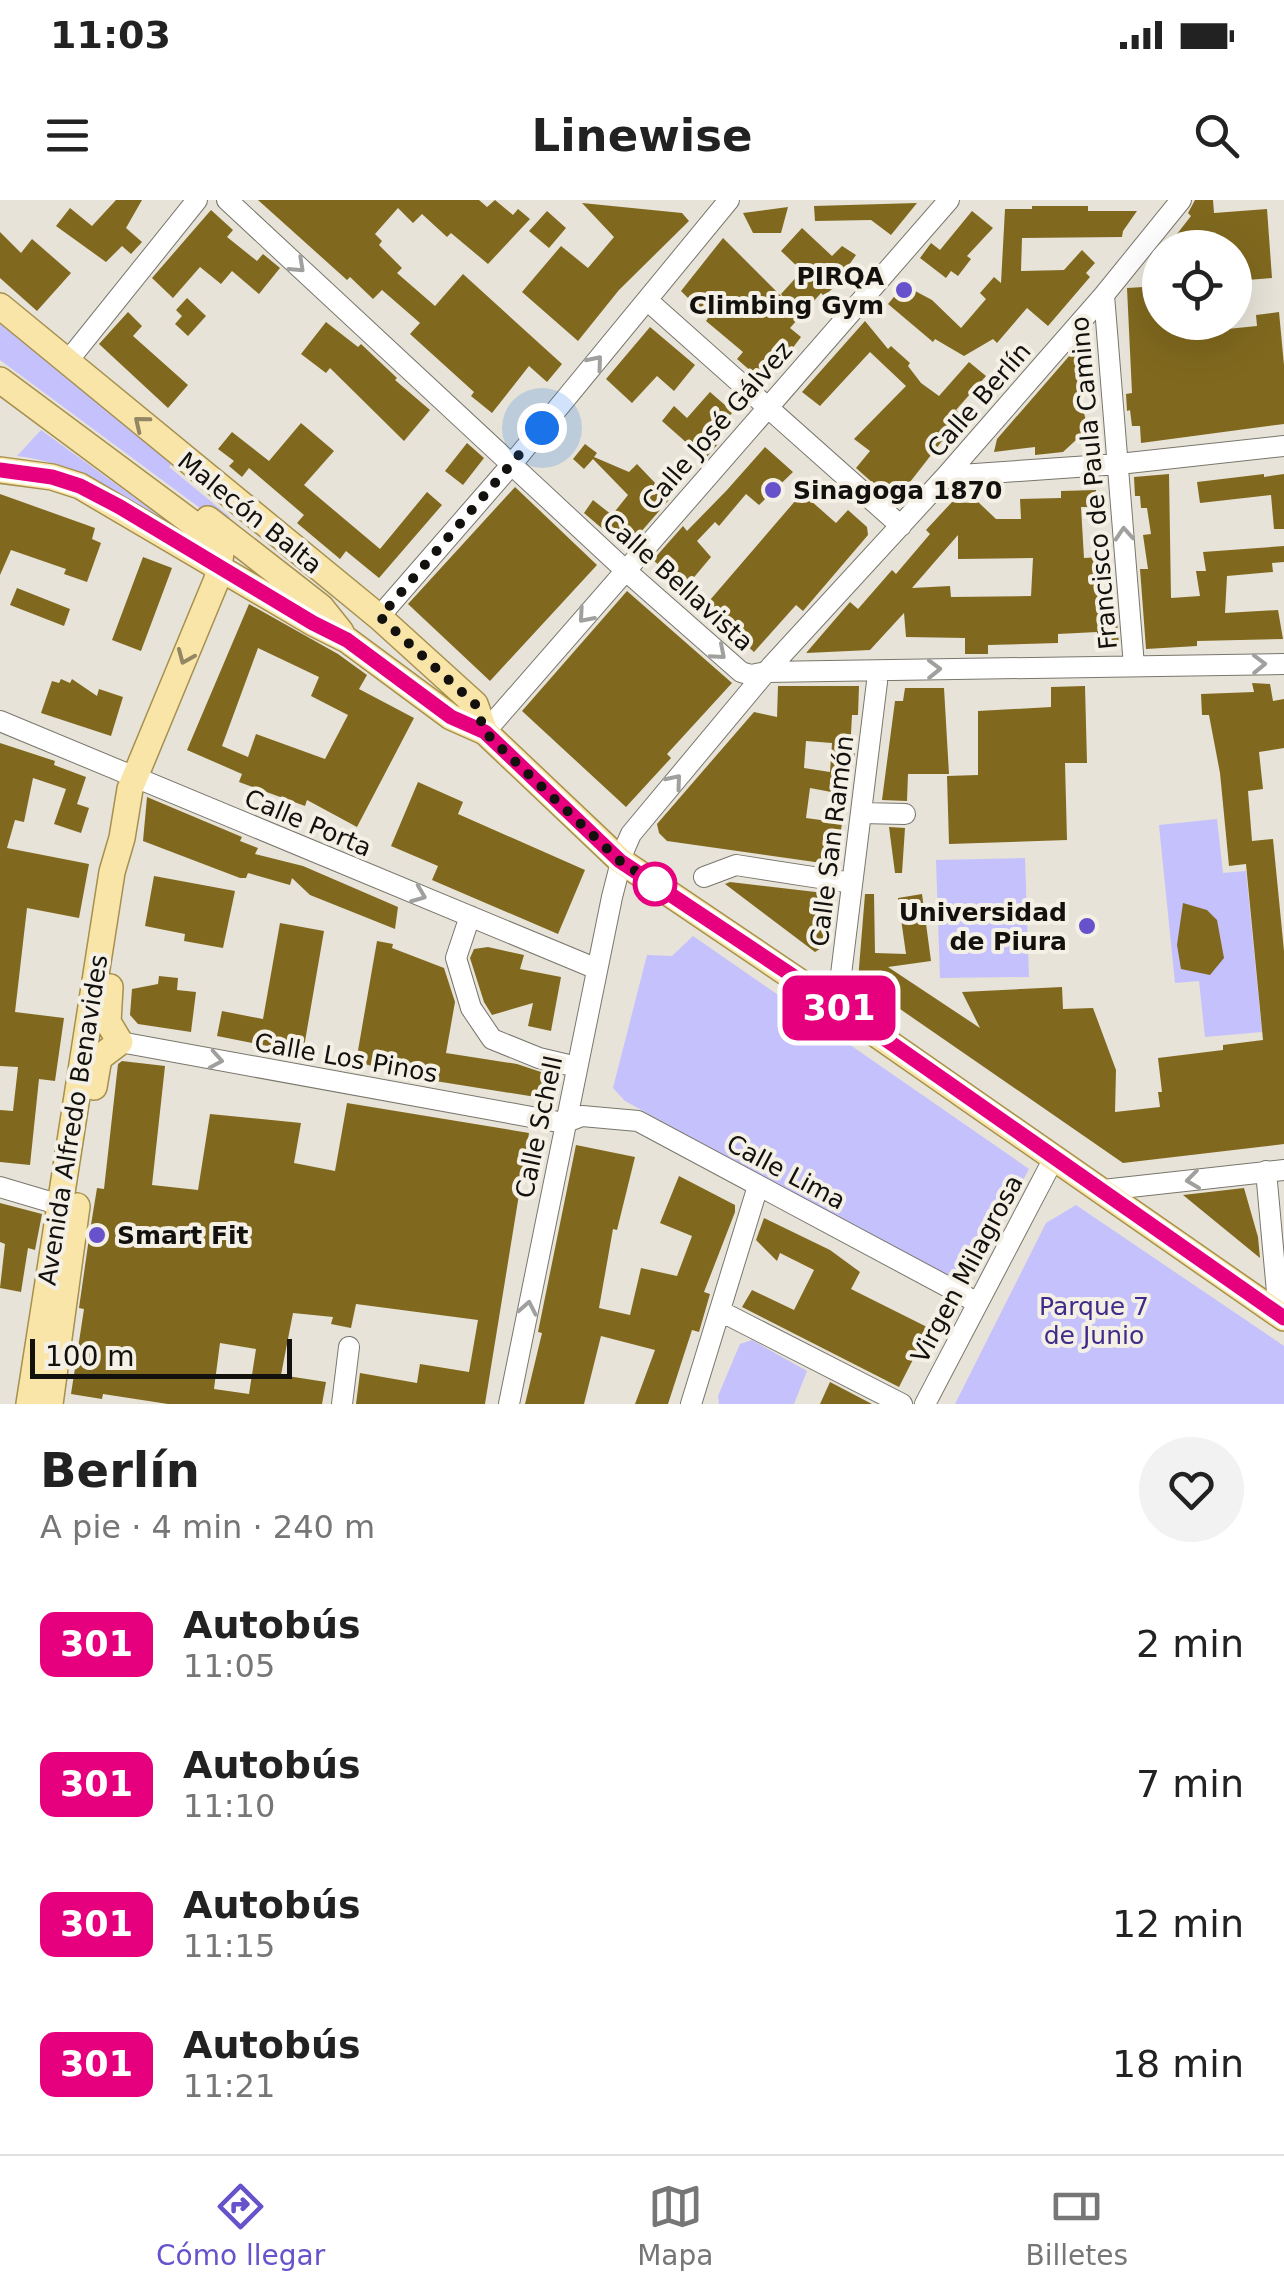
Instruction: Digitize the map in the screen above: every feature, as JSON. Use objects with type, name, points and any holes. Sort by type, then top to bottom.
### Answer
[{"type":"main road","name":"Malecón Balta","points":[[0,306],[380,617],[475,704],[485,732]]},
{"type":"main road","points":[[0,368],[251,551],[321,607],[347,640]]},
{"type":"main road","points":[[0,380],[206,534],[219,548],[220,566]]},
{"type":"main road","points":[[53,420],[58,435],[127,492],[120,507]]},
{"type":"main road","points":[[0,470],[58,478],[120,507],[347,640],[451,717],[485,732],[620,861],[838,1006],[1281,1316]]},
{"type":"main road","name":"Avenida Alfredo Benavides","points":[[50,1404],[68,1207],[112,872],[130,790],[208,604],[220,566]]},
{"type":"main road","name":"Avenida Alfredo Benavides","points":[[29,1404],[99,1058],[120,1042],[108,1017],[125,866],[122,838]]},
{"type":"street","points":[[67,362],[197,200]]},
{"type":"street","name":"Calle Bellavista","points":[[226,200],[625,570],[741,672],[751,675],[1284,664]]},
{"type":"street","points":[[380,617],[512,464],[729,200]]},
{"type":"street","name":"Calle José Gálvez","points":[[485,732],[949,200]]},
{"type":"street","name":"Calle Berlín","points":[[620,861],[640,822],[766,672],[946,476],[1182,200]]},
{"type":"street","name":"Francisco de Paula Camino","points":[[1104,295],[1134,666]]},
{"type":"street","points":[[647,300],[901,526]]},
{"type":"street","points":[[946,476],[1119,464],[1284,446]]},
{"type":"street","name":"Calle San Ramón","points":[[838,1006],[877,682]]},
{"type":"street","name":"Calle Porta","points":[[0,722],[597,969]]},
{"type":"street","points":[[861,814],[905,814]]},
{"type":"street","name":"Calle Schell","points":[[509,1404],[620,861]]},
{"type":"street","points":[[704,877],[736,865],[852,883]]},
{"type":"street","points":[[470,916],[456,958],[471,1008],[492,1038],[539,1058],[577,1067]]},
{"type":"street","name":"Calle Los Pinos","points":[[120,1042],[564,1123]]},
{"type":"street","name":"Calle Lima","points":[[564,1123],[582,1116],[638,1121],[978,1303]]},
{"type":"street","name":"Virgen Milagrosa","points":[[924,1404],[1054,1158]]},
{"type":"street","points":[[1102,1190],[1275,1170],[1281,1316]]},
{"type":"street","points":[[691,1404],[758,1186]]},
{"type":"street","points":[[0,1187],[68,1207]]},
{"type":"street","points":[[720,1310],[902,1404]]},
{"type":"street","points":[[342,1404],[349,1347]]},
{"type":"green space","points":[[0,321],[173,462],[169,467],[230,517],[223,525],[0,360]]},
{"type":"green space","points":[[41,430],[171,524],[78,473],[17,456]]},
{"type":"green space","points":[[1217,819],[1223,873],[1246,871],[1262,1032],[1205,1037],[1199,981],[1175,983],[1159,825]]},
{"type":"green space","points":[[1025,858],[1029,977],[940,978],[936,860]]},
{"type":"green space","points":[[693,936],[1029,1169],[967,1284],[961,1286],[625,1101],[613,1088],[647,955],[672,956]]},
{"type":"green space","name":"Parque 7 de Junio","points":[[1076,1205],[1284,1346],[1284,1404],[955,1404],[1046,1223]]},
{"type":"green space","points":[[752,1340],[807,1371],[794,1404],[719,1404],[718,1396],[740,1344]]},
{"type":"building","points":[[116,200],[142,200],[126,228],[142,242],[131,254],[122,246],[106,262],[56,226],[70,208],[92,226]]},
{"type":"building","points":[[258,200],[479,200],[487,207],[495,200],[513,215],[518,209],[530,219],[488,264],[451,233],[447,237],[422,214],[413,223],[398,208],[375,234],[382,241],[379,245],[402,268],[397,273],[435,306],[463,274],[562,364],[547,382],[529,366],[492,413],[410,334],[420,323],[382,290],[373,299],[350,277],[347,280]]},
{"type":"building","points":[[1195,200],[1213,200],[1214,213],[1267,209],[1272,278],[1252,280],[1252,230],[1180,230],[1191,216],[1188,213]]},
{"type":"building","points":[[582,203],[682,213],[689,221],[619,290],[578,341],[522,292],[561,246],[588,268],[614,237]]},
{"type":"building","points":[[917,203],[891,235],[871,220],[815,221],[814,206]]},
{"type":"building","points":[[1032,206],[1137,211],[1122,237],[1022,238],[1021,271],[1064,270],[1082,250],[1095,263],[1086,273],[1090,277],[1048,326],[1027,308],[997,343],[993,339],[964,356],[935,339],[933,342],[888,304],[904,285],[932,300],[961,328],[986,299],[980,293],[994,277],[1001,283],[1005,209]]},
{"type":"building","points":[[788,207],[781,233],[753,233],[743,213]]},
{"type":"building","points":[[211,210],[233,230],[227,237],[257,261],[263,254],[280,268],[259,294],[232,271],[221,284],[200,267],[173,298],[152,278]]},
{"type":"building","points":[[547,211],[566,228],[549,248],[529,231]]},
{"type":"building","points":[[972,211],[993,228],[967,256],[971,259],[958,276],[951,271],[946,278],[920,258],[931,243],[940,250]]},
{"type":"building","points":[[802,228],[832,256],[842,246],[856,255],[832,289],[824,296],[821,293],[790,328],[801,337],[785,358],[781,355],[767,372],[753,373],[737,359],[743,352],[706,321],[708,318],[681,291],[723,238],[785,300],[781,294],[802,271],[781,251]]},
{"type":"building","points":[[0,232],[21,253],[32,239],[71,273],[37,311],[0,278]]},
{"type":"building","points":[[1142,287],[1142,340],[1252,340],[1256,315],[1279,312],[1284,424],[1141,443],[1140,426],[1132,426],[1130,410],[1127,411],[1126,394],[1132,393],[1127,288]]},
{"type":"building","points":[[187,298],[206,316],[188,336],[175,324],[182,316],[176,310]]},
{"type":"building","points":[[128,312],[142,326],[133,336],[188,385],[168,408],[99,344]]},
{"type":"building","points":[[865,321],[888,349],[891,346],[910,363],[908,366],[921,383],[939,396],[969,362],[986,376],[956,410],[968,420],[949,446],[942,441],[896,500],[856,468],[870,451],[854,439],[906,386],[870,352],[820,406],[802,392]]},
{"type":"building","points":[[326,322],[358,347],[361,344],[430,410],[404,441],[330,368],[326,373],[301,354]]},
{"type":"building","points":[[650,327],[695,365],[674,391],[657,376],[632,403],[606,379]]},
{"type":"building","points":[[1090,332],[1092,362],[1079,354],[1077,385],[1088,429],[1063,452],[1035,455],[1035,447],[994,452],[997,439]]},
{"type":"building","points":[[710,392],[733,412],[709,438],[717,445],[705,459],[662,421],[674,406],[687,418]]},
{"type":"building","points":[[301,423],[334,451],[304,485],[380,549],[427,492],[442,505],[379,578],[346,551],[340,559],[297,523],[304,515],[249,468],[242,477],[229,466],[234,461],[218,449],[232,432],[269,461]]},
{"type":"building","points":[[467,443],[484,458],[463,485],[445,471]]},
{"type":"building","points":[[585,444],[597,453],[594,457],[629,472],[637,464],[657,485],[660,483],[674,494],[626,549],[584,513],[593,500],[612,515],[628,495],[593,459],[584,469],[573,459]]},
{"type":"building","points":[[765,447],[793,472],[759,505],[746,494],[719,526],[715,522],[697,541],[711,557],[685,588],[653,560],[683,526],[687,531]]},
{"type":"building","points":[[1169,474],[1171,598],[1200,596],[1196,571],[1206,571],[1203,552],[1284,546],[1284,562],[1272,563],[1273,572],[1227,576],[1225,613],[1278,610],[1283,639],[1197,641],[1197,646],[1146,649],[1140,569],[1148,569],[1143,535],[1151,534],[1147,508],[1141,508],[1140,496],[1135,496],[1134,477]]},
{"type":"building","points":[[1284,474],[1284,529],[1274,529],[1271,495],[1200,503],[1197,482]]},
{"type":"building","points":[[515,487],[597,565],[490,681],[408,604]]},
{"type":"building","points":[[1096,490],[1096,507],[1081,507],[1084,558],[1100,557],[1100,611],[1116,610],[1119,645],[1098,647],[1097,632],[1058,634],[1058,643],[988,645],[988,654],[965,654],[965,638],[906,637],[904,613],[870,650],[806,653],[850,602],[858,609],[892,570],[896,574],[930,534],[926,530],[952,502],[976,500],[996,519],[1021,519],[1020,499],[1061,498],[1061,491]],"holes":[[[958,535],[958,559],[1033,558],[1031,596],[951,597],[950,586],[912,588]]]},
{"type":"building","points":[[802,493],[836,523],[848,510],[867,527],[868,535],[803,611],[796,605],[754,652],[704,607]]},
{"type":"building","points":[[0,494],[95,528],[92,539],[101,543],[87,582],[64,574],[66,569],[11,550],[0,575]]},
{"type":"building","points":[[143,557],[172,568],[141,651],[112,640]]},
{"type":"building","points":[[17,588],[70,609],[64,626],[10,605]]},
{"type":"building","points":[[627,591],[732,683],[667,754],[671,758],[626,807],[522,711]]},
{"type":"building","points":[[249,604],[338,654],[367,675],[359,689],[414,718],[357,827],[307,800],[305,806],[239,782],[242,774],[187,750]],"holes":[[[258,648],[319,677],[311,696],[348,715],[325,759],[256,734],[248,757],[222,746]]]},
{"type":"building","points":[[61,679],[70,683],[72,679],[97,696],[99,689],[123,697],[111,736],[41,713],[52,681],[59,683]]},
{"type":"building","points":[[1252,683],[1270,684],[1273,701],[1284,699],[1284,748],[1259,752],[1263,789],[1248,791],[1252,841],[1273,839],[1284,951],[1284,1144],[1123,1163],[858,980],[865,894],[874,894],[875,953],[906,954],[898,898],[922,894],[931,961],[888,967],[980,1028],[962,992],[1062,987],[1063,1009],[1093,1008],[1116,1070],[1115,1112],[1160,1107],[1158,1058],[1223,1050],[1223,1045],[1263,1040],[1246,864],[1229,866],[1220,773],[1209,715],[1202,715],[1201,694],[1254,692]]},
{"type":"building","points":[[778,686],[859,686],[858,715],[852,715],[850,751],[855,752],[847,795],[810,788],[806,818],[842,823],[836,865],[667,841],[657,824],[754,712],[777,717]],"holes":[[[806,741],[832,743],[830,772],[804,768]]]},
{"type":"building","points":[[1085,686],[1087,763],[1065,763],[1067,840],[949,844],[947,776],[978,775],[978,711],[1051,707],[1051,687]]},
{"type":"building","points":[[905,688],[944,688],[949,774],[908,774],[907,801],[882,800],[895,701],[903,701]]},
{"type":"building","points":[[0,743],[55,761],[54,765],[86,777],[77,804],[89,808],[81,833],[54,824],[66,789],[33,778],[24,822],[15,820],[7,848],[89,864],[79,918],[27,908],[15,1012],[64,1018],[55,1081],[39,1079],[30,1165],[0,1162],[0,1110],[13,1111],[18,1067],[0,1066]]},
{"type":"building","points":[[418,782],[463,802],[458,814],[585,870],[558,934],[432,880],[438,866],[391,846]]},
{"type":"building","points":[[147,797],[242,837],[240,841],[258,848],[255,854],[303,866],[398,907],[395,929],[310,895],[292,878],[290,885],[248,873],[246,878],[240,878],[143,841]]},
{"type":"building","points":[[889,827],[905,828],[902,873],[895,873]]},
{"type":"building","points":[[154,876],[235,891],[223,948],[184,941],[185,934],[145,926]]},
{"type":"building","points":[[725,884],[833,894],[836,897],[829,943],[815,952]]},
{"type":"building","points":[[1183,903],[1207,910],[1217,920],[1224,958],[1210,975],[1181,969],[1177,945]]},
{"type":"building","points":[[280,923],[324,931],[303,1053],[217,1036],[222,1011],[263,1019]]},
{"type":"building","points":[[377,941],[393,944],[392,948],[444,968],[455,1002],[446,1053],[517,1064],[547,1074],[542,1098],[429,1080],[356,1062]]},
{"type":"building","points":[[488,947],[524,955],[520,969],[561,977],[551,1031],[528,1026],[533,1003],[492,1015],[470,958],[474,949]]},
{"type":"building","points":[[159,976],[178,978],[177,990],[196,992],[191,1032],[138,1024],[130,1015],[132,989],[158,984]]},
{"type":"building","points":[[122,1061],[165,1066],[152,1185],[198,1190],[210,1114],[301,1123],[294,1163],[335,1171],[347,1103],[529,1133],[485,1404],[356,1404],[360,1373],[417,1383],[420,1364],[469,1372],[478,1320],[356,1304],[351,1328],[331,1324],[333,1317],[293,1313],[281,1375],[326,1382],[322,1404],[168,1404],[103,1394],[102,1399],[71,1394],[84,1309],[79,1308],[97,1188],[104,1189],[118,1064]],"holes":[[[220,1343],[256,1349],[249,1394],[214,1389]]]},
{"type":"building","points":[[576,1145],[635,1157],[617,1230],[613,1229],[599,1308],[630,1315],[641,1268],[677,1276],[692,1236],[660,1223],[679,1176],[735,1205],[704,1292],[710,1294],[699,1332],[692,1330],[668,1404],[635,1404],[655,1350],[601,1336],[584,1404],[525,1404]]},
{"type":"building","points":[[1244,1188],[1258,1237],[1260,1258],[1183,1195]]},
{"type":"building","points":[[0,1203],[42,1214],[35,1250],[28,1248],[21,1292],[0,1288],[5,1244],[0,1242]]},
{"type":"building","points":[[764,1218],[830,1250],[860,1272],[851,1289],[929,1328],[899,1387],[742,1307],[752,1290],[794,1310],[814,1270],[780,1253],[777,1261],[756,1240]]},
{"type":"building","points":[[830,1382],[872,1404],[820,1404]]},
{"type":"bus line","name":"301","points":[[0,470],[52,477],[80,486],[347,640],[451,717],[485,732],[620,861],[838,1006],[1284,1318]]},
{"type":"place","name":"PIRQA Climbing Gym","points":[[904,290]]},
{"type":"place","name":"Sinagoga 1870","points":[[773,490]]},
{"type":"place","name":"Universidad de Piura","points":[[1087,926]]},
{"type":"place","name":"Smart Fit","points":[[97,1235]]},
{"type":"route","points":[[542,428],[380,617],[475,704],[485,732],[504,751],[620,861],[655,884]]}]
